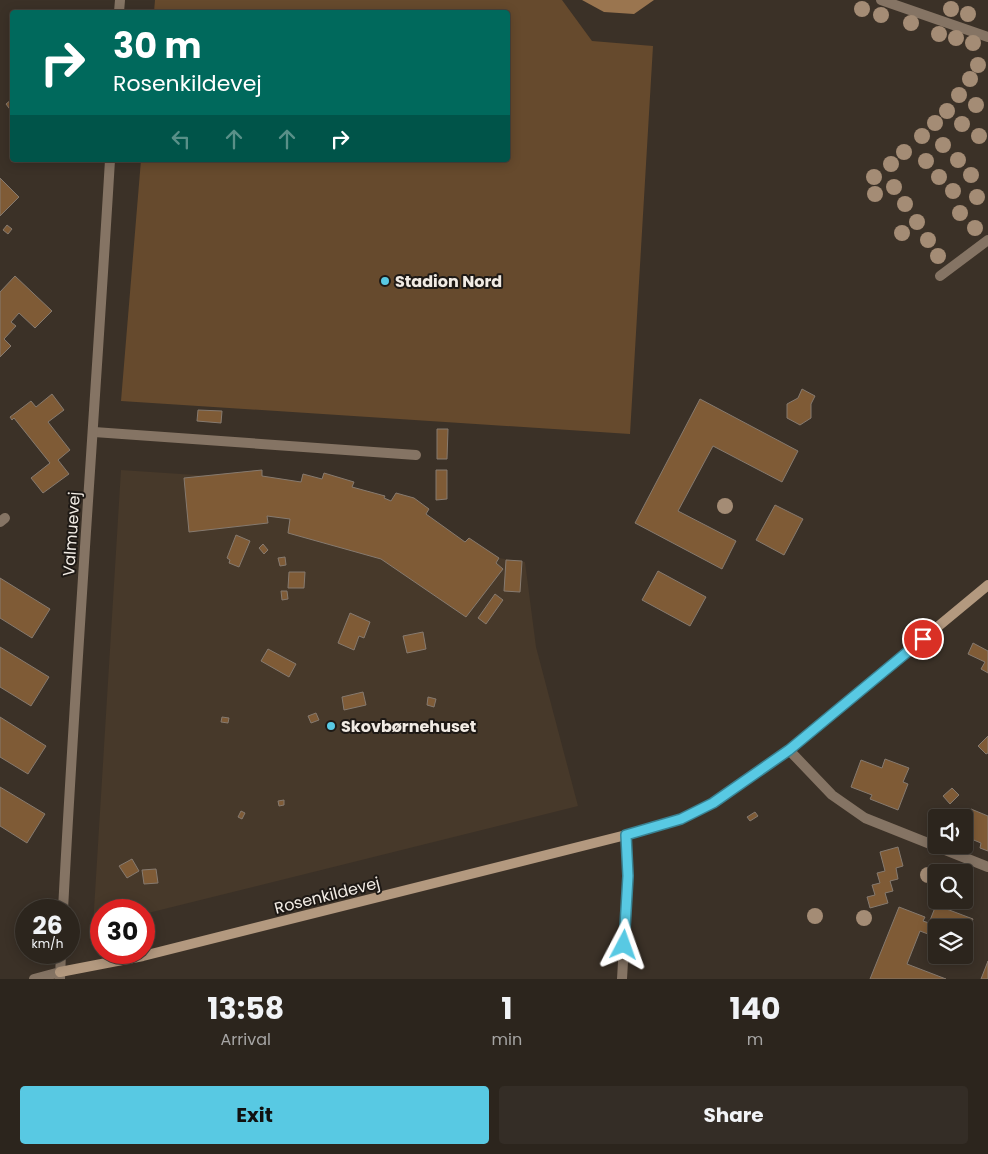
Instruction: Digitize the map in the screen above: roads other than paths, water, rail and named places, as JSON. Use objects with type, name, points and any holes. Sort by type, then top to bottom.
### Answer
[{"type":"street","points":[[880,0],[988,37]]},
{"type":"street","name":"Valmuevej","points":[[64,899],[75,670],[94,432],[110,162]]},
{"type":"street","points":[[940,276],[988,240]]},
{"type":"street","points":[[94,432],[416,455]]},
{"type":"street","name":"Rosenkildevej","points":[[34,979],[143,956],[626,835],[681,819],[713,803],[789,750],[988,584]]},
{"type":"street","points":[[789,750],[832,795],[865,818],[988,867]]},
{"type":"street","points":[[622,979],[628,876],[626,835]]},
{"type":"place","name":"Stadion Nord","points":[[385,281]]},
{"type":"place","name":"Skovbørnehuset","points":[[331,726]]}]
